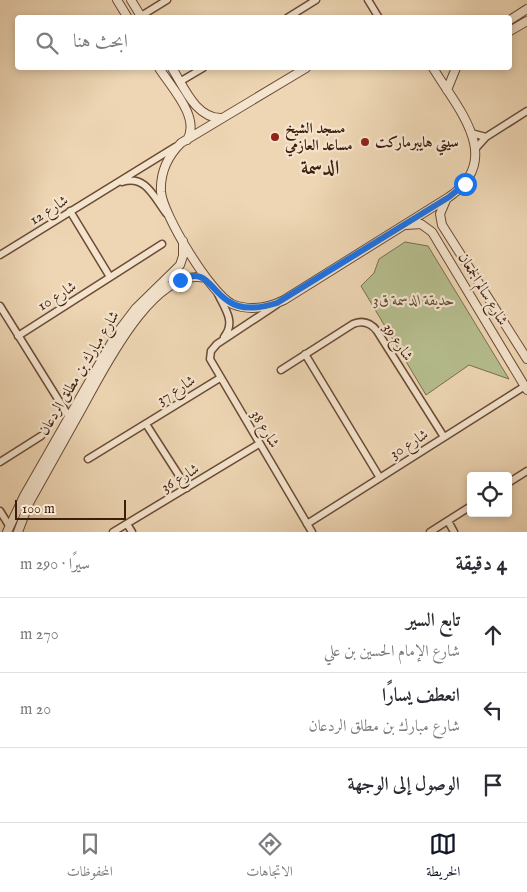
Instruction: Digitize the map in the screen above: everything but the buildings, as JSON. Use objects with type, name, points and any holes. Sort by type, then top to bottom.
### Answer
[{"type":"street","points":[[117,0],[126,15]]},
{"type":"street","points":[[131,0],[141,15]]},
{"type":"street","points":[[145,15],[167,0]]},
{"type":"street","points":[[292,15],[316,0]]},
{"type":"street","points":[[368,0],[377,15]]},
{"type":"street","points":[[373,7],[373,15]]},
{"type":"street","points":[[512,19],[527,9]]},
{"type":"street","points":[[512,30],[527,20]]},
{"type":"street","points":[[160,70],[190,118],[191,132],[170,156],[162,176],[162,198],[169,216],[205,278],[230,303],[246,308],[267,306],[284,300],[461,188],[470,176],[475,162],[476,148],[471,133],[434,70]]},
{"type":"street","points":[[173,70],[202,113],[211,117],[224,118]]},
{"type":"street","points":[[181,81],[200,70]]},
{"type":"street","points":[[184,142],[303,70]]},
{"type":"street","points":[[446,90],[455,70]]},
{"type":"street","points":[[476,148],[486,137],[527,111]]},
{"type":"street","points":[[471,133],[486,137]]},
{"type":"street","name":"شارع 12","points":[[0,256],[184,142]]},
{"type":"street","name":"شارع 12","points":[[112,185],[130,180],[142,181],[169,216]]},
{"type":"street","name":"شارع سالم الجمعان","points":[[449,197],[440,211],[442,225],[527,359]]},
{"type":"street","points":[[70,211],[110,277]]},
{"type":"street","name":"شارع سالم الجمعان","points":[[402,226],[421,224],[432,232],[526,388]]},
{"type":"street","name":"شارع مبارك بن مطلق الردعان","points":[[18,532],[25,510],[122,325],[136,308],[180,265],[183,256],[182,239]]},
{"type":"street","name":"شارع 10","points":[[18,336],[162,244]]},
{"type":"street","name":"شارع مبارك بن مطلق الردعان","points":[[8,529],[24,496],[124,336],[140,315],[168,288],[180,280],[194,276],[205,278]]},
{"type":"street","name":"شارع 38","points":[[216,291],[231,323],[230,329],[222,340]]},
{"type":"street","name":"شارع 38","points":[[284,300],[222,340],[214,347],[210,357],[220,378],[312,532]]},
{"type":"street","points":[[0,306],[71,420]]},
{"type":"street","name":"شارع 39","points":[[281,370],[353,324],[360,322],[370,324],[377,331],[444,437]]},
{"type":"street","points":[[507,356],[509,348],[515,346],[520,348]]},
{"type":"street","points":[[305,354],[380,478]]},
{"type":"street","name":"شارع 37","points":[[88,459],[220,378]]},
{"type":"street","name":"شارع 30","points":[[307,524],[444,437],[526,388]]},
{"type":"street","points":[[146,424],[187,488]]},
{"type":"street","points":[[0,462],[41,436]]},
{"type":"street","name":"شارع 36","points":[[113,532],[259,444]]},
{"type":"street","points":[[512,480],[527,471]]},
{"type":"street","points":[[430,532],[467,509]]},
{"type":"street","points":[[0,511],[8,529]]},
{"type":"street","points":[[448,521],[454,532]]},
{"type":"street","points":[[127,524],[132,532]]},
{"type":"green space","name":"حديقة الدسمة ق3","points":[[405,242],[428,246],[509,379],[469,365],[426,395],[361,286],[374,273],[379,259]]},
{"type":"place","name":"مسجد الشيخ مساعد العازمي","points":[[275,137]]},
{"type":"place","name":"سيتي هايبرماركت","points":[[365,142]]},
{"type":"district","name":"الدسمة","points":[[320,168]]},
{"type":"route","points":[[180,280],[194,276],[205,278],[226,301],[246,308],[263,307],[277,303],[288,298],[449,197],[465,184]]}]
